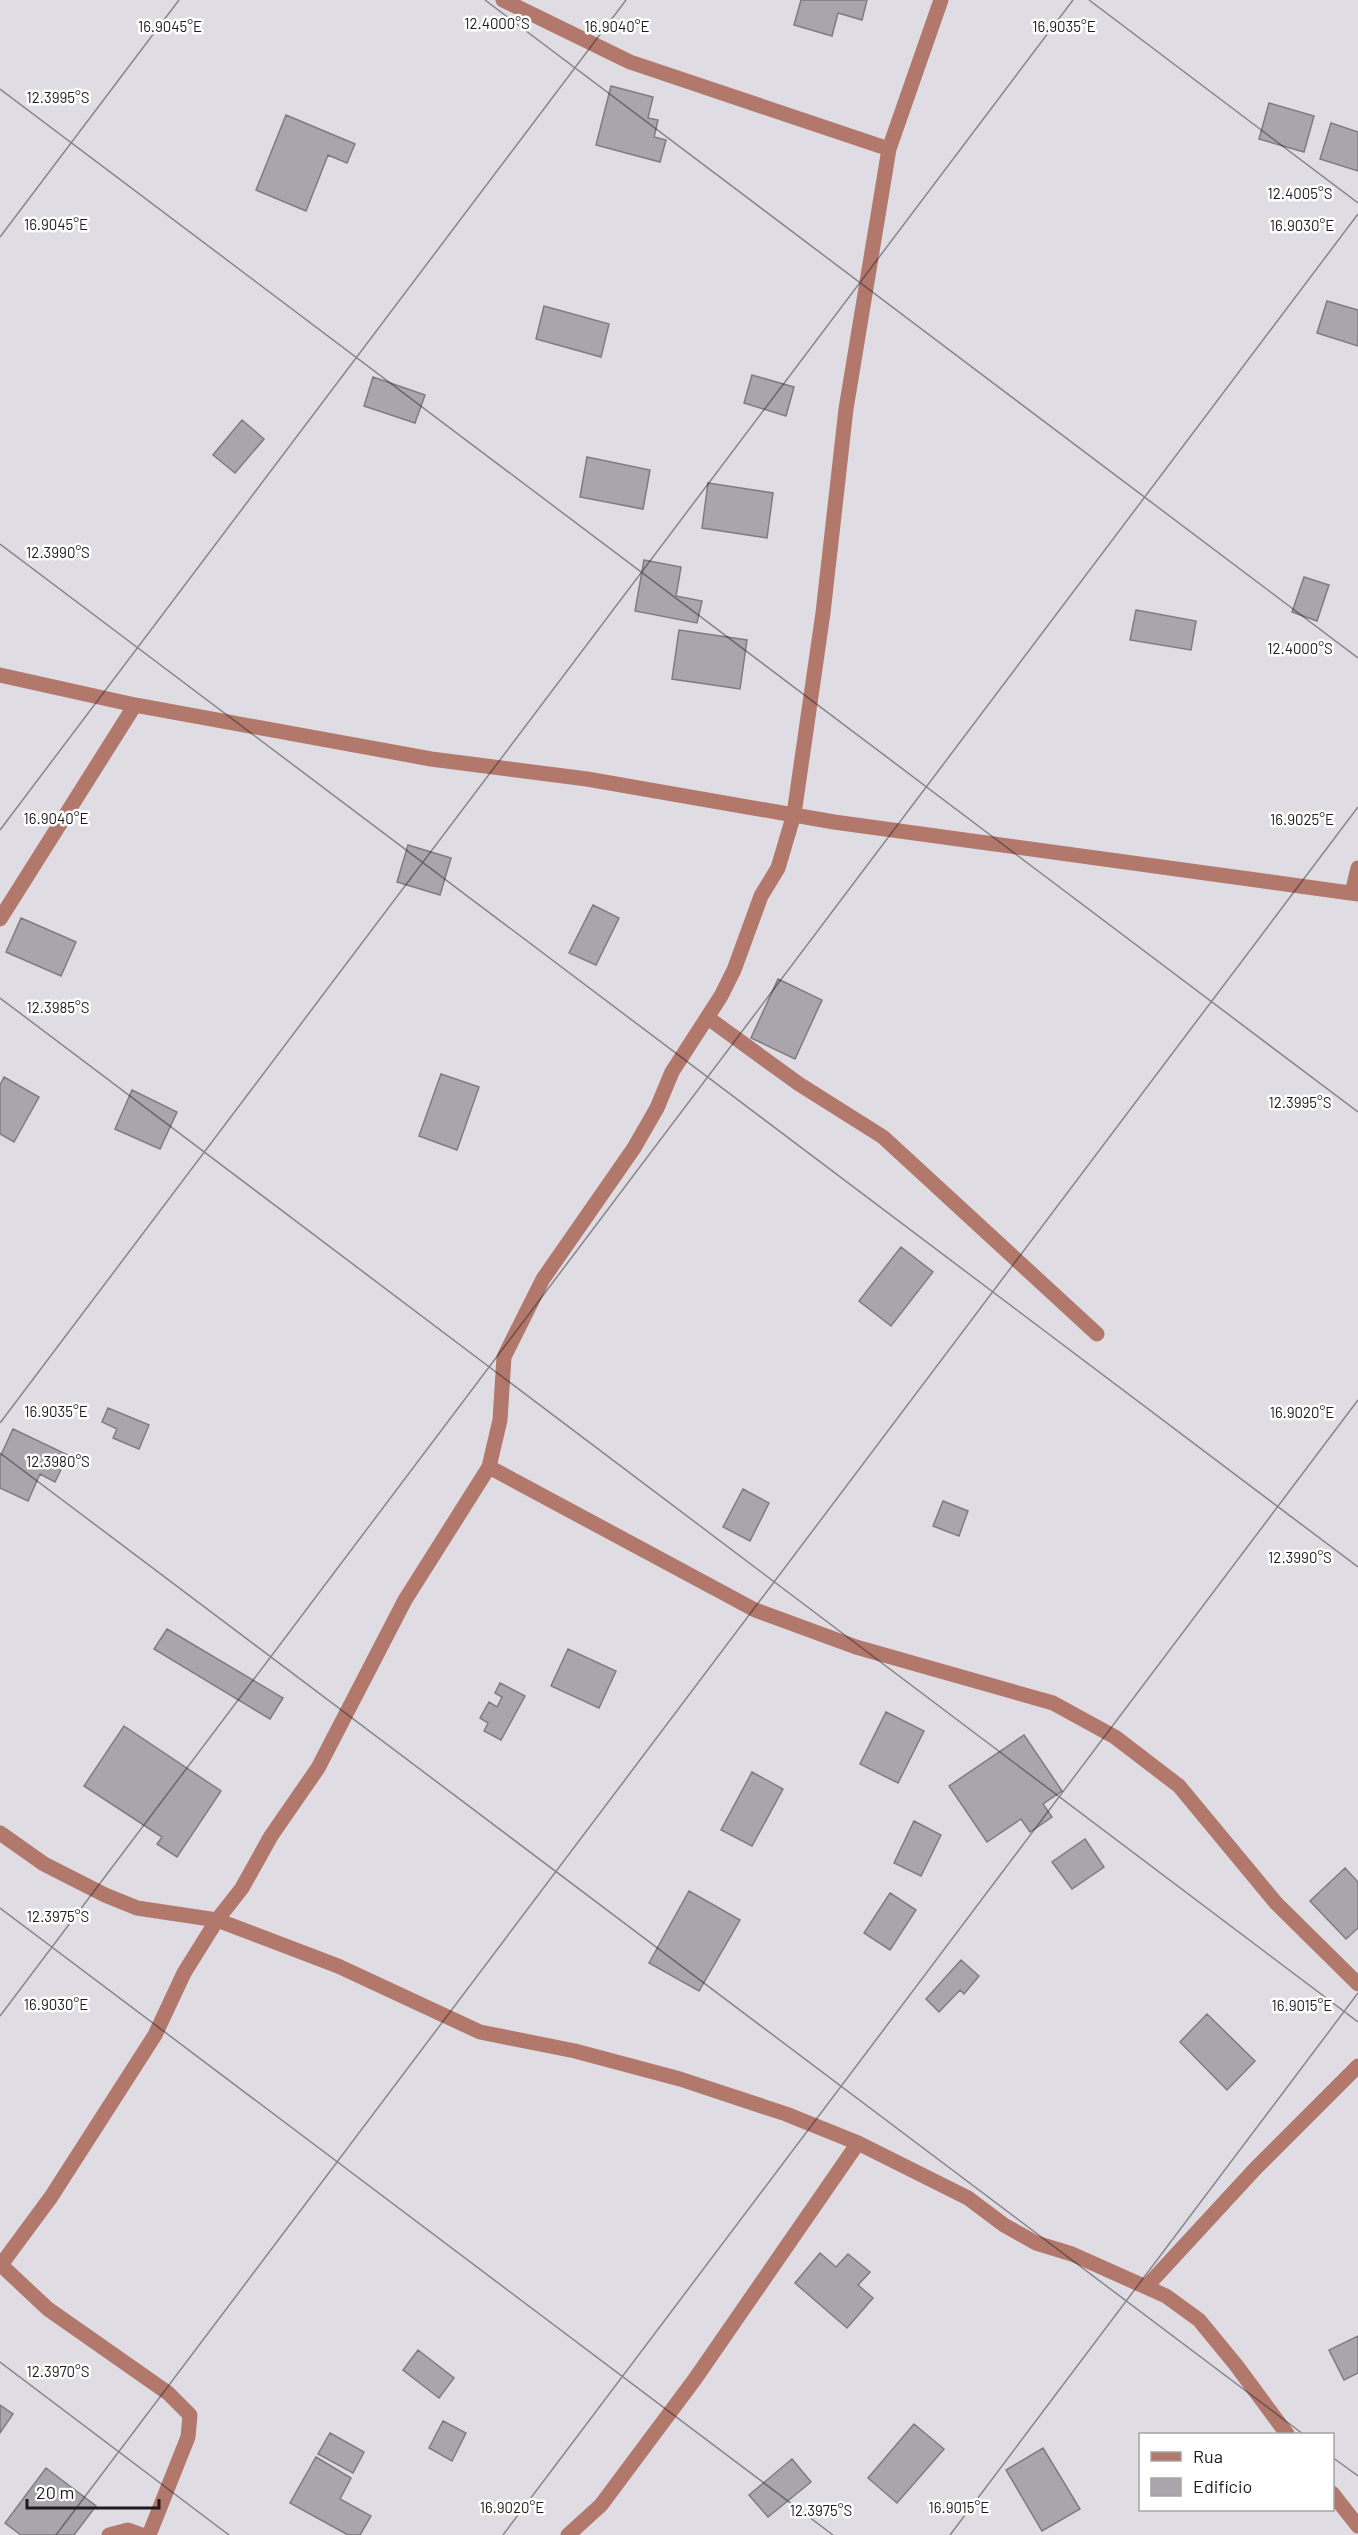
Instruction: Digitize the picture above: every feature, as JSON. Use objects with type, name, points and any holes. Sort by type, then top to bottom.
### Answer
[{"type":"street","points":[[503,0],[630,62],[889,149]]},
{"type":"street","points":[[149,2535],[188,2437],[190,2415],[168,2393],[48,2309],[0,2265],[51,2197],[155,2035],[184,1973],[217,1920],[242,1888],[271,1836],[318,1768],[405,1600],[489,1467],[500,1420],[504,1357],[543,1279],[634,1148],[657,1108],[672,1072],[708,1018],[734,970],[762,896],[778,868],[794,814],[823,613],[846,409],[889,149],[940,0]]},
{"type":"street","points":[[0,675],[135,705],[431,759],[587,779],[834,822],[1355,894],[1358,868]]},
{"type":"street","points":[[0,919],[135,705]]},
{"type":"street","points":[[708,1018],[799,1084],[883,1137],[1097,1334]]},
{"type":"street","points":[[489,1467],[755,1610],[856,1647],[1053,1703],[1115,1737],[1179,1785],[1276,1903],[1358,1984]]},
{"type":"street","points":[[0,1833],[44,1864],[105,1895],[137,1908],[217,1920],[338,1966],[480,2032],[575,2051],[680,2079],[786,2114],[858,2143],[968,2198],[1004,2225],[1036,2243],[1072,2254],[1166,2296],[1199,2320],[1286,2433]]},
{"type":"street","points":[[1146,2286],[1255,2169],[1358,2066]]},
{"type":"street","points":[[568,2535],[601,2505],[661,2424],[858,2143]]},
{"type":"street","points":[[1334,2496],[1358,2526]]},
{"type":"street","points":[[109,2535],[128,2530],[142,2535]]},
{"type":"building","points":[[801,0],[867,0],[862,20],[838,13],[832,36],[794,25]]},
{"type":"building","points":[[611,86],[653,97],[648,118],[658,120],[654,137],[666,140],[660,162],[596,145]]},
{"type":"building","points":[[1269,103],[1314,116],[1304,152],[1259,139]]},
{"type":"building","points":[[286,115],[355,144],[347,163],[328,155],[306,211],[256,190]]},
{"type":"building","points":[[1331,123],[1358,132],[1358,171],[1320,159]]},
{"type":"building","points":[[1327,301],[1358,310],[1358,346],[1317,333]]},
{"type":"building","points":[[544,306],[609,324],[601,357],[536,339]]},
{"type":"building","points":[[752,375],[794,387],[786,416],[744,403]]},
{"type":"building","points":[[373,377],[425,395],[415,423],[364,406]]},
{"type":"building","points":[[242,420],[264,439],[235,473],[213,455]]},
{"type":"building","points":[[587,457],[650,470],[643,509],[580,497]]},
{"type":"building","points":[[708,483],[773,493],[767,538],[702,528]]},
{"type":"building","points":[[644,560],[681,567],[676,596],[702,601],[697,623],[635,611]]},
{"type":"building","points":[[1304,577],[1329,585],[1317,621],[1292,612]]},
{"type":"building","points":[[1136,610],[1196,621],[1191,650],[1130,640]]},
{"type":"building","points":[[679,630],[747,640],[740,689],[672,679]]},
{"type":"building","points":[[408,845],[451,858],[440,895],[397,882]]},
{"type":"building","points":[[593,905],[619,918],[596,965],[569,953]]},
{"type":"building","points":[[21,918],[76,942],[61,976],[6,952]]},
{"type":"building","points":[[778,979],[822,1000],[795,1059],[751,1038]]},
{"type":"building","points":[[441,1074],[479,1087],[457,1150],[419,1136]]},
{"type":"building","points":[[4,1077],[39,1097],[14,1142],[0,1134],[0,1085]]},
{"type":"building","points":[[132,1090],[177,1112],[160,1149],[115,1129]]},
{"type":"building","points":[[901,1247],[933,1272],[891,1326],[859,1301]]},
{"type":"building","points":[[108,1408],[149,1425],[139,1449],[113,1438],[117,1429],[102,1422]]},
{"type":"building","points":[[13,1429],[68,1455],[55,1482],[40,1474],[28,1501],[0,1488],[0,1457]]},
{"type":"building","points":[[743,1489],[769,1503],[750,1541],[723,1527]]},
{"type":"building","points":[[943,1501],[968,1511],[959,1536],[933,1526]]},
{"type":"building","points":[[167,1629],[283,1698],[270,1719],[154,1649]]},
{"type":"building","points":[[568,1649],[616,1671],[599,1708],[551,1686]]},
{"type":"building","points":[[500,1683],[525,1696],[501,1740],[484,1731],[488,1723],[480,1718],[489,1702],[497,1707],[502,1697],[495,1693]]},
{"type":"building","points":[[886,1712],[924,1731],[898,1783],[860,1764]]},
{"type":"building","points":[[124,1726],[221,1791],[177,1857],[157,1844],[162,1837],[84,1786]]},
{"type":"building","points":[[1024,1735],[1062,1791],[1043,1804],[1052,1817],[1030,1832],[1021,1819],[987,1842],[949,1786]]},
{"type":"building","points":[[752,1772],[783,1789],[752,1846],[721,1830]]},
{"type":"building","points":[[914,1821],[941,1835],[921,1876],[894,1863]]},
{"type":"building","points":[[1085,1839],[1104,1867],[1072,1889],[1052,1862]]},
{"type":"building","points":[[1345,1868],[1358,1882],[1358,1928],[1346,1939],[1310,1901]]},
{"type":"building","points":[[689,1891],[740,1920],[699,1991],[649,1963]]},
{"type":"building","points":[[890,1893],[916,1910],[890,1950],[864,1933]]},
{"type":"building","points":[[961,1960],[979,1976],[964,1994],[960,1990],[939,2012],[926,1999]]},
{"type":"building","points":[[1207,2014],[1255,2061],[1227,2090],[1180,2042]]},
{"type":"building","points":[[820,2253],[836,2267],[848,2254],[870,2272],[858,2285],[873,2298],[847,2328],[795,2283]]},
{"type":"building","points":[[1358,2336],[1358,2373],[1344,2380],[1329,2350]]},
{"type":"building","points":[[418,2350],[454,2378],[439,2398],[403,2370]]},
{"type":"building","points":[[0,2405],[13,2414],[0,2433]]},
{"type":"building","points":[[443,2421],[466,2433],[452,2461],[429,2448]]},
{"type":"building","points":[[914,2424],[944,2449],[897,2503],[868,2478]]},
{"type":"building","points":[[330,2433],[364,2452],[353,2473],[318,2454]]},
{"type":"building","points":[[1043,2448],[1080,2509],[1042,2531],[1006,2470]]},
{"type":"building","points":[[316,2457],[351,2478],[340,2499],[371,2516],[360,2535],[348,2535],[290,2503]]},
{"type":"building","points":[[792,2459],[811,2482],[768,2517],[749,2495]]},
{"type":"building","points":[[46,2468],[96,2506],[74,2535],[21,2535],[5,2523]]}]
